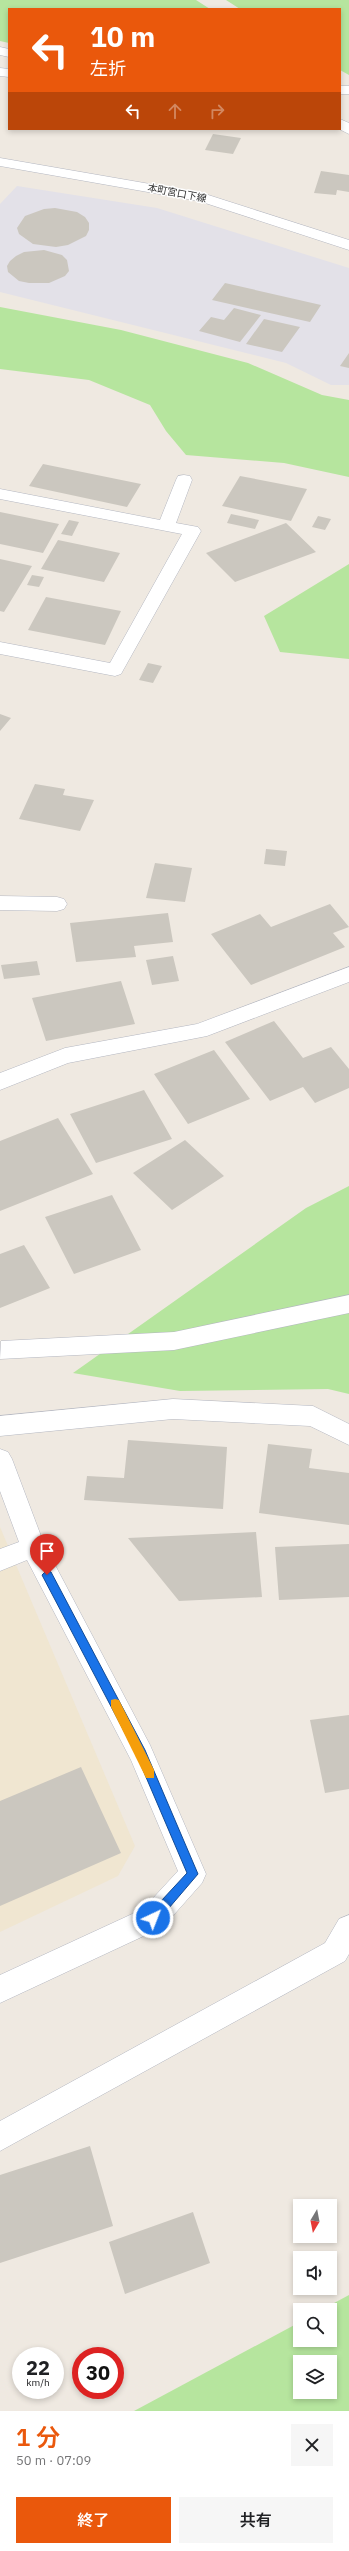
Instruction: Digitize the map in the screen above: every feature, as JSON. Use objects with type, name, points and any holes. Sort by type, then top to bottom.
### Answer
[{"type":"street","points":[[341,124],[349,130]]},
{"type":"street","name":"本町宮口下線","points":[[0,162],[202,197],[349,245]]},
{"type":"street","points":[[166,526],[184,480]]},
{"type":"street","points":[[0,494],[192,531],[115,670],[0,648]]},
{"type":"street","points":[[0,902],[57,904]]},
{"type":"street","points":[[0,1082],[65,1056],[200,1031],[349,974]]},
{"type":"street","points":[[1,1350],[174,1341],[349,1304]]},
{"type":"street","points":[[0,1426],[173,1409],[313,1416],[349,1435]]},
{"type":"street","points":[[0,1459],[33,1547],[141,1753],[193,1874],[153,1918],[0,1989]]},
{"type":"street","points":[[0,1560],[33,1547]]},
{"type":"street","points":[[0,2137],[335,1952],[349,1928]]},
{"type":"shaded area","points":[[17,186],[157,208],[349,268],[349,385],[331,385],[286,363],[0,292],[0,204]]},
{"type":"shaded area","points":[[0,1527],[135,1846],[118,1876],[0,1932]]},
{"type":"green space","points":[[0,0],[196,0],[208,8],[8,8],[8,43],[0,41]]},
{"type":"green space","points":[[226,0],[349,0],[349,75],[341,71],[341,8],[238,8]]},
{"type":"green space","points":[[0,307],[121,330],[248,363],[322,395],[349,400],[349,477],[284,463],[186,455],[166,431],[150,405],[89,380],[0,369]]},
{"type":"green space","points":[[349,564],[349,659],[280,652],[264,616]]},
{"type":"green space","points":[[349,1186],[349,1394],[328,1389],[180,1391],[73,1373],[306,1208]]},
{"type":"green space","points":[[349,2295],[349,2411],[134,2411],[293,2326],[293,2347],[337,2347],[337,2303],[334,2303]]},
{"type":"building","points":[[213,134],[241,138],[233,154],[205,150]]},
{"type":"building","points":[[321,171],[349,175],[349,192],[337,190],[336,195],[314,193]]},
{"type":"building","points":[[55,208],[77,212],[85,217],[89,223],[89,230],[86,236],[68,245],[56,247],[33,244],[19,234],[17,228],[25,216],[44,209]]},
{"type":"building","points":[[44,250],[62,255],[67,260],[69,271],[65,276],[49,283],[29,283],[19,281],[8,272],[7,266],[16,256],[24,252]]},
{"type":"building","points":[[225,283],[321,305],[310,322],[212,300]]},
{"type":"building","points":[[234,308],[261,315],[240,342],[199,331],[211,317],[224,320]]},
{"type":"building","points":[[264,319],[300,327],[282,352],[246,344]]},
{"type":"building","points":[[349,353],[349,368],[340,366]]},
{"type":"building","points":[[43,464],[141,484],[127,507],[29,486]]},
{"type":"building","points":[[240,476],[307,489],[291,521],[222,506]]},
{"type":"building","points":[[0,512],[59,524],[43,553],[0,544]]},
{"type":"building","points":[[231,514],[259,520],[255,529],[227,523]]},
{"type":"building","points":[[318,516],[331,519],[325,530],[312,527]]},
{"type":"building","points":[[69,520],[79,522],[72,536],[61,534]]},
{"type":"building","points":[[286,523],[316,552],[235,582],[206,553]]},
{"type":"building","points":[[58,540],[120,553],[104,582],[41,569]]},
{"type":"building","points":[[0,559],[32,566],[4,612],[0,611]]},
{"type":"building","points":[[32,575],[44,577],[39,587],[27,585]]},
{"type":"building","points":[[46,597],[121,611],[105,645],[28,630]]},
{"type":"building","points":[[148,663],[162,666],[153,683],[139,680]]},
{"type":"building","points":[[0,714],[11,718],[0,731]]},
{"type":"building","points":[[35,784],[65,789],[63,795],[94,800],[80,831],[19,819]]},
{"type":"building","points":[[266,849],[287,851],[285,866],[264,864]]},
{"type":"building","points":[[155,863],[192,868],[185,902],[146,898]]},
{"type":"building","points":[[330,904],[349,927],[333,933],[345,947],[251,985],[211,934],[260,914],[271,927]]},
{"type":"building","points":[[168,913],[173,942],[134,946],[136,957],[76,962],[70,923]]},
{"type":"building","points":[[173,956],[179,981],[152,985],[146,960]]},
{"type":"building","points":[[37,961],[40,975],[4,979],[1,965]]},
{"type":"building","points":[[121,981],[135,1024],[46,1041],[32,998]]},
{"type":"building","points":[[274,1021],[303,1058],[331,1047],[349,1069],[349,1088],[315,1103],[303,1087],[270,1101],[225,1042]]},
{"type":"building","points":[[214,1050],[250,1099],[188,1124],[154,1074]]},
{"type":"building","points":[[144,1090],[172,1139],[96,1163],[70,1114]]},
{"type":"building","points":[[58,1118],[93,1174],[0,1211],[0,1141]]},
{"type":"building","points":[[185,1140],[224,1176],[172,1210],[133,1173]]},
{"type":"building","points":[[112,1195],[141,1250],[74,1274],[45,1217]]},
{"type":"building","points":[[24,1245],[50,1288],[0,1308],[0,1254]]},
{"type":"building","points":[[128,1440],[227,1447],[223,1509],[84,1500],[87,1476],[124,1478]]},
{"type":"building","points":[[268,1444],[312,1449],[309,1468],[349,1473],[349,1525],[259,1513]]},
{"type":"building","points":[[256,1532],[262,1597],[179,1601],[128,1538]]},
{"type":"building","points":[[349,1544],[349,1597],[279,1600],[275,1547]]},
{"type":"building","points":[[349,1715],[349,1789],[325,1793],[310,1720]]},
{"type":"building","points":[[81,1767],[121,1853],[0,1906],[0,1801]]},
{"type":"building","points":[[90,2146],[113,2226],[0,2263],[0,2175]]},
{"type":"building","points":[[193,2212],[210,2263],[125,2294],[109,2242]]},
{"type":"slow traffic","points":[[115,1704],[141,1753],[150,1774]]},
{"type":"route","points":[[47,1575],[141,1753],[193,1874],[153,1918]]}]
